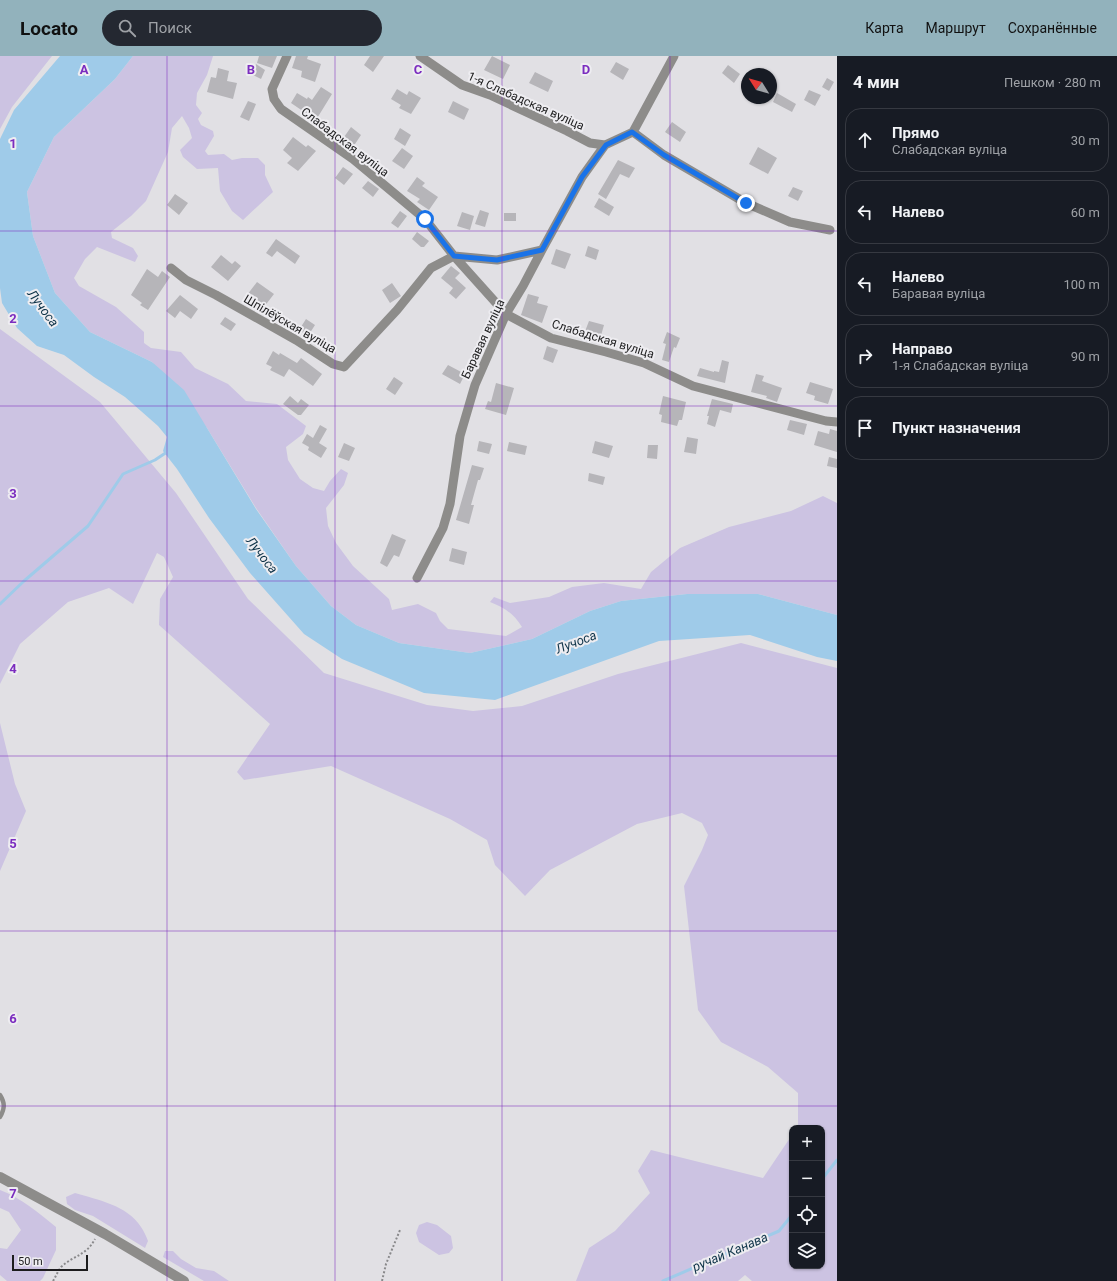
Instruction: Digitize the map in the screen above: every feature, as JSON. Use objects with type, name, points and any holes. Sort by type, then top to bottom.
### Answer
[{"type":"street","name":"Слабадская вуліца","points":[[287,56],[272,89],[274,99],[281,109],[353,159],[425,219],[454,256],[506,314],[551,338],[644,363],[693,386],[826,421],[837,422]]},
{"type":"street","name":"1-я Слабадская вуліца","points":[[420,56],[462,86],[490,95],[590,143],[606,145]]},
{"type":"street","points":[[674,56],[632,132],[664,155],[746,203],[790,222],[830,230]]},
{"type":"street","name":"Баравая вуліца","points":[[417,578],[443,528],[450,504],[460,436],[475,385],[506,314],[523,286],[582,177],[606,145],[632,132]]},
{"type":"street","points":[[454,256],[497,260],[542,250]]},
{"type":"street","name":"Шпілёўская вуліца","points":[[171,268],[186,280],[296,340],[333,364],[344,367],[397,310],[431,268],[454,256]]},
{"type":"street","points":[[0,1177],[99,1231],[184,1281]]},
{"type":"lane","points":[[0,1095],[4,1101],[3,1111],[0,1117]]},
{"type":"path","points":[[382,1281],[386,1264],[400,1230]]},
{"type":"path","points":[[53,1281],[60,1269],[70,1260],[81,1255],[91,1247],[99,1231]]},
{"type":"shaded area","points":[[0,56],[52,56],[12,107],[0,129]]},
{"type":"shaded area","points":[[133,56],[213,56],[207,75],[197,93],[196,105],[202,113],[198,119],[201,125],[213,131],[214,136],[205,151],[208,155],[224,154],[232,160],[242,158],[258,158],[265,165],[265,175],[273,192],[243,220],[232,211],[220,191],[218,168],[197,169],[183,157],[180,150],[192,138],[189,128],[182,116],[172,128],[168,152],[146,201],[131,216],[111,232],[112,238],[133,248],[138,256],[135,262],[97,247],[85,259],[74,278],[79,286],[116,307],[144,332],[144,343],[151,348],[181,352],[195,368],[228,384],[246,401],[277,404],[306,426],[303,434],[286,447],[288,460],[300,479],[313,488],[324,491],[330,481],[341,469],[348,473],[344,485],[326,508],[328,526],[336,543],[353,566],[389,599],[392,610],[418,604],[436,613],[440,621],[448,629],[506,636],[522,627],[508,612],[500,606],[490,602],[494,597],[510,603],[549,597],[572,587],[604,583],[641,589],[651,572],[680,548],[729,527],[791,511],[823,496],[837,503],[837,615],[758,594],[687,594],[621,601],[590,611],[532,639],[470,653],[399,643],[356,625],[331,606],[296,566],[256,508],[207,428],[152,362],[90,332],[55,293],[33,236],[27,192],[54,137],[115,79]]},
{"type":"shaded area","points":[[0,329],[100,402],[176,493],[248,599],[324,673],[427,705],[473,711],[522,706],[618,674],[741,643],[837,668],[837,1281],[752,1281],[745,1275],[738,1281],[576,1281],[589,1248],[615,1231],[650,1193],[638,1171],[651,1150],[763,1178],[789,1139],[789,1269],[825,1269],[825,1125],[798,1125],[798,1093],[768,1067],[721,1042],[698,1010],[684,886],[708,835],[702,823],[682,813],[637,824],[550,870],[525,896],[495,865],[487,840],[450,819],[331,766],[244,780],[237,772],[270,724],[159,625],[160,599],[173,577],[164,557],[157,553],[133,604],[109,588],[68,602],[20,644],[0,684]]},
{"type":"shaded area","points":[[0,723],[15,784],[26,811],[0,871]]},
{"type":"shaded area","points":[[0,1190],[8,1193],[36,1211],[56,1227],[56,1250],[43,1278],[40,1281],[7,1281],[0,1275],[0,1248],[7,1249],[21,1230],[9,1212],[0,1208]]},
{"type":"shaded area","points":[[75,1193],[111,1204],[128,1213],[145,1234],[148,1241],[145,1248],[93,1216],[75,1210],[67,1204],[66,1197]]},
{"type":"shaded area","points":[[427,1222],[437,1225],[451,1236],[453,1248],[449,1253],[439,1255],[419,1242],[416,1233],[419,1225]]},
{"type":"shaded area","points":[[165,1251],[173,1251],[181,1259],[196,1268],[214,1271],[229,1281],[204,1281],[163,1257]]},
{"type":"water","name":"Лучоса","points":[[60,56],[133,56],[115,79],[54,137],[27,192],[33,236],[55,293],[90,332],[152,362],[184,390],[256,509],[296,566],[331,606],[356,625],[399,643],[470,653],[532,639],[590,611],[621,601],[687,594],[758,594],[837,615],[837,661],[817,657],[750,635],[659,641],[495,700],[424,693],[342,659],[304,634],[250,573],[209,518],[177,469],[163,451],[167,437],[158,426],[125,397],[64,355],[37,346],[17,328],[2,303],[0,288],[0,139],[14,110]]},
{"type":"building","points":[[259,56],[277,56],[272,68],[257,63]]},
{"type":"building","points":[[296,56],[308,56],[307,59],[321,64],[315,82],[301,77],[302,71],[292,68]]},
{"type":"building","points":[[370,56],[384,56],[373,72],[364,65]]},
{"type":"building","points":[[492,56],[510,65],[503,79],[484,70]]},
{"type":"building","points":[[616,62],[629,69],[623,80],[610,72]]},
{"type":"building","points":[[256,64],[265,70],[261,79],[249,73],[252,66],[255,67]]},
{"type":"building","points":[[728,65],[740,74],[734,83],[722,73]]},
{"type":"building","points":[[218,68],[229,71],[227,81],[237,83],[233,99],[207,92],[211,77],[216,78]]},
{"type":"building","points":[[535,72],[553,81],[548,92],[529,83]]},
{"type":"building","points":[[827,78],[834,82],[829,91],[822,87]]},
{"type":"building","points":[[321,87],[332,94],[316,120],[291,103],[297,93],[307,99],[308,97],[312,100]]},
{"type":"building","points":[[397,89],[407,95],[409,91],[421,98],[411,114],[399,108],[401,105],[391,99]]},
{"type":"building","points":[[809,90],[821,95],[815,106],[804,100]]},
{"type":"building","points":[[777,93],[796,104],[792,112],[777,104]]},
{"type":"building","points":[[248,101],[256,104],[249,121],[240,117]]},
{"type":"building","points":[[453,101],[469,109],[464,120],[448,112]]},
{"type":"building","points":[[672,122],[686,132],[680,142],[665,132]]},
{"type":"building","points":[[351,127],[361,135],[353,147],[342,140]]},
{"type":"building","points":[[400,128],[411,135],[405,146],[394,139]]},
{"type":"building","points":[[293,137],[306,147],[308,145],[316,151],[298,171],[287,163],[292,158],[283,150]]},
{"type":"building","points":[[758,147],[777,158],[768,174],[749,164]]},
{"type":"building","points":[[402,148],[413,156],[404,169],[392,161]]},
{"type":"building","points":[[618,160],[635,168],[629,178],[620,174],[606,199],[598,194]]},
{"type":"building","points":[[343,167],[353,174],[344,185],[335,178]]},
{"type":"building","points":[[417,177],[425,183],[422,186],[438,197],[429,210],[417,202],[420,199],[407,191]]},
{"type":"building","points":[[368,181],[379,189],[373,197],[362,188]]},
{"type":"building","points":[[793,187],[803,191],[798,201],[788,196]]},
{"type":"building","points":[[175,194],[188,203],[179,215],[167,205]]},
{"type":"building","points":[[599,198],[614,207],[609,216],[594,207]]},
{"type":"building","points":[[480,210],[489,213],[485,227],[475,224]]},
{"type":"building","points":[[400,211],[407,216],[398,228],[391,223]]},
{"type":"building","points":[[462,212],[474,216],[470,230],[457,226]]},
{"type":"building","points":[[504,213],[516,213],[516,221],[504,221]]},
{"type":"building","points":[[417,232],[429,241],[424,247],[421,247],[412,239]]},
{"type":"building","points":[[276,239],[300,256],[295,264],[277,251],[272,257],[266,253]]},
{"type":"building","points":[[588,246],[599,250],[596,260],[585,256]]},
{"type":"building","points":[[556,249],[571,254],[565,269],[551,264]]},
{"type":"building","points":[[221,255],[232,264],[235,261],[241,266],[228,281],[211,267]]},
{"type":"building","points":[[451,266],[460,273],[455,278],[466,288],[456,299],[449,293],[453,288],[441,278]]},
{"type":"building","points":[[147,269],[158,277],[162,271],[170,277],[148,310],[140,305],[142,303],[131,295]]},
{"type":"building","points":[[257,282],[274,294],[264,307],[247,295]]},
{"type":"building","points":[[392,283],[401,296],[390,303],[382,290]]},
{"type":"building","points":[[528,294],[539,297],[537,303],[548,306],[542,323],[521,315]]},
{"type":"building","points":[[180,295],[198,309],[191,319],[180,311],[175,318],[166,311]]},
{"type":"building","points":[[225,317],[236,324],[231,331],[220,324]]},
{"type":"building","points":[[306,319],[315,325],[308,336],[299,330]]},
{"type":"building","points":[[589,321],[604,325],[600,339],[584,334]]},
{"type":"building","points":[[667,332],[680,338],[676,348],[674,347],[669,362],[662,360],[666,344],[663,343]]},
{"type":"building","points":[[547,346],[558,350],[553,363],[543,359]]},
{"type":"building","points":[[273,351],[279,355],[280,353],[297,363],[301,358],[322,374],[313,386],[289,369],[284,377],[270,370],[272,367],[266,364]]},
{"type":"building","points":[[722,360],[729,362],[725,383],[697,376],[700,368],[719,372]]},
{"type":"building","points":[[448,365],[465,374],[460,384],[442,374]]},
{"type":"building","points":[[756,374],[764,376],[762,381],[782,388],[777,402],[766,398],[767,396],[751,392]]},
{"type":"building","points":[[394,377],[403,383],[395,395],[386,389]]},
{"type":"building","points":[[810,382],[833,389],[828,404],[814,400],[815,396],[806,393]]},
{"type":"building","points":[[496,383],[514,388],[506,415],[485,409],[488,401],[491,402]]},
{"type":"building","points":[[290,396],[298,403],[301,399],[309,405],[301,415],[298,415],[283,404]]},
{"type":"building","points":[[663,396],[686,402],[682,420],[679,420],[677,426],[661,422],[662,415],[659,414]]},
{"type":"building","points":[[712,399],[733,404],[731,413],[720,410],[715,427],[707,424],[709,416],[707,416]]},
{"type":"building","points":[[790,420],[807,424],[804,435],[787,430]]},
{"type":"building","points":[[320,425],[327,429],[319,443],[327,448],[321,458],[308,450],[309,447],[302,443],[307,434],[313,438]]},
{"type":"building","points":[[830,429],[837,431],[837,452],[814,445],[818,431],[829,434]]},
{"type":"building","points":[[687,437],[698,439],[696,454],[684,452]]},
{"type":"building","points":[[479,441],[492,444],[489,454],[477,451]]},
{"type":"building","points":[[595,441],[613,446],[609,458],[592,453]]},
{"type":"building","points":[[509,442],[527,446],[525,455],[507,451]]},
{"type":"building","points":[[344,443],[355,448],[349,461],[338,457]]},
{"type":"building","points":[[648,445],[658,445],[657,459],[647,458]]},
{"type":"building","points":[[829,457],[837,459],[837,468],[827,466]]},
{"type":"building","points":[[472,465],[484,468],[480,480],[478,480],[471,505],[474,505],[469,524],[456,520]]},
{"type":"building","points":[[589,473],[605,477],[603,485],[588,481]]},
{"type":"building","points":[[392,534],[406,540],[399,557],[394,555],[387,567],[380,563]]},
{"type":"building","points":[[452,548],[467,552],[464,565],[449,561]]},
{"type":"waterway","points":[[0,604],[24,581],[88,526],[123,474],[155,460],[167,452]]},
{"type":"waterway","name":"ручай Канава","points":[[825,1175],[837,1160]]},
{"type":"waterway","name":"ручай Канава","points":[[663,1281],[779,1231],[789,1219]]},
{"type":"route","points":[[425,219],[454,256],[497,260],[542,250],[582,177],[606,145],[632,132],[664,155],[746,203]]}]
